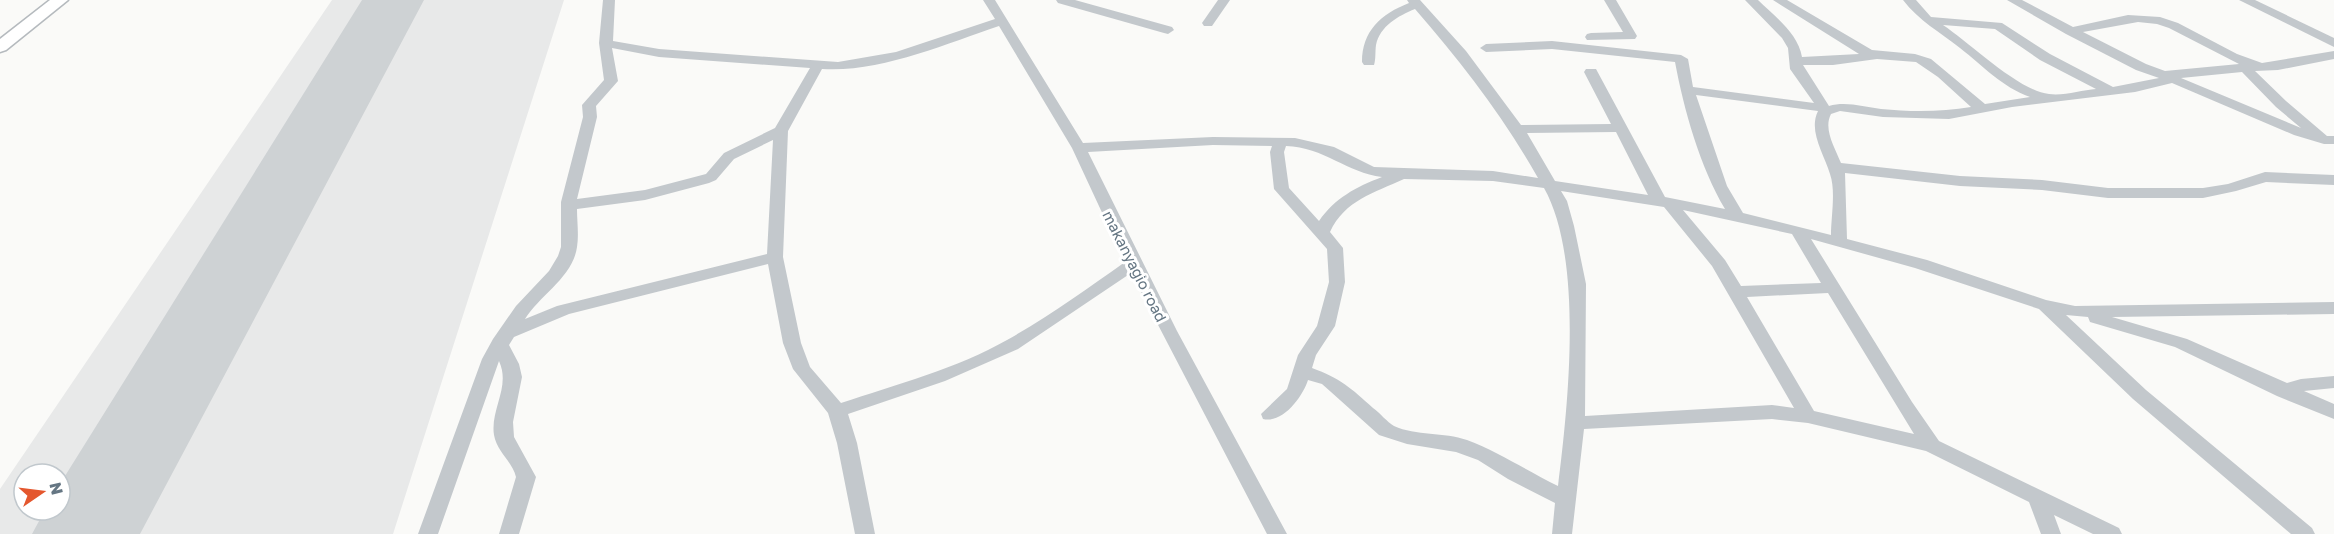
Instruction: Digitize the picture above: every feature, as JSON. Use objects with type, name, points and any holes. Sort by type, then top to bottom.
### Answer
[{"type":"main road","points":[[0,47],[60,0]]},
{"type":"street","points":[[428,534],[491,358],[522,310],[556,274],[566,256],[569,247],[568,205],[590,117],[589,105],[611,81],[604,56],[610,18],[609,0]]},
{"type":"street","name":"makanyagio road","points":[[989,0],[1079,148],[1168,331],[1277,534]]},
{"type":"street","points":[[1062,0],[1168,30]]},
{"type":"street","points":[[1208,23],[1224,0]]},
{"type":"street","points":[[1591,37],[1631,36],[1610,0]]},
{"type":"street","points":[[1752,0],[1786,36],[1794,48],[1801,76],[1818,96],[1824,110],[1821,130],[1840,188],[1839,243]]},
{"type":"street","points":[[1779,0],[1795,12],[1820,24],[1845,43],[1878,56]]},
{"type":"street","points":[[1909,0],[1927,20],[1964,45],[2006,80],[2048,99]]},
{"type":"street","points":[[2013,0],[2125,60],[2331,143]]},
{"type":"street","points":[[2245,0],[2334,43]]},
{"type":"street","points":[[1369,62],[1367,51],[1379,25],[1415,2],[1461,54],[1517,129],[1562,209],[1578,284],[1575,423],[1562,534]]},
{"type":"street","points":[[2070,31],[2149,18],[2166,23],[2224,53],[2269,68],[2334,52]]},
{"type":"street","points":[[1927,20],[1998,26],[2045,57],[2111,91]]},
{"type":"street","points":[[605,43],[659,53],[818,65],[854,64],[898,55],[1002,21]]},
{"type":"street","points":[[1486,48],[1552,45],[1677,57],[1683,64],[1687,90],[1719,186],[1737,216]]},
{"type":"street","points":[[1796,61],[1833,61],[1878,56],[1909,57],[1925,61],[1982,109]]},
{"type":"street","points":[[818,65],[786,119],[782,130],[775,257],[792,343],[802,369],[812,384],[837,411],[847,443],[865,534]]},
{"type":"street","points":[[1687,90],[1824,110],[1840,107],[1883,113],[1949,116],[1982,109],[2111,91],[2168,77],[2260,66]]},
{"type":"street","points":[[2245,68],[2282,104],[2331,143]]},
{"type":"street","points":[[1591,72],[1664,202],[1705,245],[1808,416]]},
{"type":"street","points":[[1517,129],[1621,128]]},
{"type":"street","points":[[568,205],[645,195],[704,180],[711,177],[729,156],[782,130]]},
{"type":"street","points":[[1079,148],[1213,141],[1295,142],[1329,150],[1370,171],[1486,176],[1664,202],[1737,216],[1921,264],[2044,304],[2181,343],[2334,412]]},
{"type":"street","points":[[1270,414],[1295,392],[1307,355],[1326,326],[1337,282],[1335,248],[1282,189],[1277,152],[1280,142]]},
{"type":"street","points":[[1835,167],[1960,181],[2042,185],[2087,192],[2119,193],[2203,192],[2231,188],[2265,177],[2334,180]]},
{"type":"street","points":[[1322,232],[1326,220],[1334,209],[1368,187],[1402,174]]},
{"type":"street","points":[[1798,231],[1905,407],[1932,446]]},
{"type":"street","points":[[502,339],[564,310],[775,257]]},
{"type":"street","points":[[837,411],[939,377],[1012,345],[1096,291],[1134,262]]},
{"type":"street","points":[[1735,292],[1832,288]]},
{"type":"street","points":[[2044,304],[2106,366],[2155,410],[2305,534]]},
{"type":"street","points":[[2075,312],[2334,308]]},
{"type":"street","points":[[502,339],[513,379],[506,414],[504,440],[525,470],[526,477],[509,534]]},
{"type":"street","points":[[1302,371],[1328,380],[1338,387],[1386,430],[1407,437],[1459,445],[1485,455],[1515,474],[1565,499]]},
{"type":"street","points":[[2284,391],[2301,385],[2334,382]]},
{"type":"street","points":[[1575,423],[1772,412],[1808,416],[1932,446],[2112,534]]},
{"type":"street","points":[[2038,499],[2051,534]]},
{"type":"shaded area","points":[[332,0],[564,0],[393,534],[0,534],[0,489],[12,471],[12,522],[72,522],[72,462],[18,462]]},
{"type":"runway","points":[[86,534],[393,0]]}]
